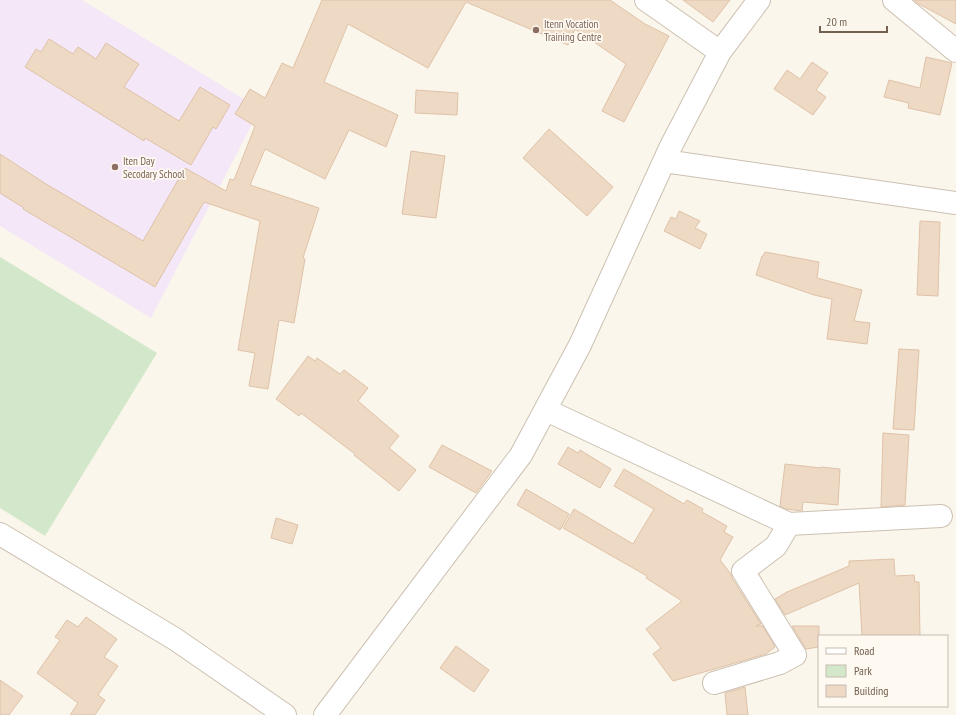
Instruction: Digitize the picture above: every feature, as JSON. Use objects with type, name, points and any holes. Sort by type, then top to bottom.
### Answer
[{"type":"street","points":[[646,0],[720,52]]},
{"type":"street","points":[[325,715],[521,455],[580,345],[671,146],[720,52],[759,0]]},
{"type":"street","points":[[894,0],[956,51]]},
{"type":"street","points":[[664,161],[956,203]]},
{"type":"street","points":[[546,410],[790,524],[940,516]]},
{"type":"street","points":[[714,683],[780,662],[795,655],[743,571],[776,546],[790,524]]},
{"type":"street","points":[[0,534],[175,639],[285,715]]},
{"type":"shaded area","name":"Iten Day Secodary School","points":[[0,0],[82,0],[260,109],[151,318],[0,226]]},
{"type":"green space","points":[[0,257],[157,353],[45,536],[0,508]]},
{"type":"building","points":[[322,0],[610,0],[645,24],[669,36],[624,122],[602,111],[626,64],[575,29],[568,45],[466,2],[428,68],[348,24],[324,82],[398,115],[386,147],[349,130],[325,179],[265,149],[250,185],[319,208],[303,258],[305,259],[294,323],[279,320],[268,389],[249,386],[255,353],[238,350],[260,221],[204,202],[155,287],[23,209],[24,208],[0,193],[0,154],[46,184],[143,241],[185,168],[226,191],[230,179],[234,180],[255,126],[235,114],[250,89],[265,98],[282,63],[293,68]]},
{"type":"building","points":[[683,0],[730,0],[713,22]]},
{"type":"building","points":[[914,0],[956,0],[956,24],[919,4]]},
{"type":"building","points":[[49,39],[73,54],[78,47],[96,59],[106,43],[139,64],[124,87],[179,121],[200,87],[230,105],[216,129],[213,127],[191,165],[145,138],[144,141],[25,67],[36,49],[41,52]]},
{"type":"building","points":[[926,57],[952,63],[940,115],[908,108],[909,103],[884,97],[889,80],[920,88]]},
{"type":"building","points":[[812,62],[828,73],[816,90],[826,97],[813,115],[774,89],[787,70],[800,79]]},
{"type":"building","points":[[416,90],[458,93],[457,115],[415,113]]},
{"type":"building","points":[[549,129],[613,187],[587,216],[523,158]]},
{"type":"building","points":[[411,151],[445,156],[436,218],[402,214]]},
{"type":"building","points":[[679,211],[700,221],[695,228],[707,234],[700,249],[664,231],[671,217],[676,219]]},
{"type":"building","points":[[920,221],[940,222],[938,296],[917,295]]},
{"type":"building","points":[[765,252],[819,262],[817,278],[862,290],[854,321],[870,323],[867,344],[827,339],[832,299],[814,295],[756,275],[762,256]]},
{"type":"building","points":[[899,349],[919,350],[914,430],[893,429]]},
{"type":"building","points":[[308,356],[315,361],[317,358],[340,374],[344,370],[368,388],[358,401],[399,436],[389,448],[416,470],[399,491],[354,455],[355,454],[301,413],[299,416],[276,399]]},
{"type":"building","points":[[883,433],[909,435],[905,505],[881,507]]},
{"type":"building","points":[[442,445],[492,471],[476,493],[429,467]]},
{"type":"building","points":[[568,447],[578,453],[580,450],[611,469],[600,488],[558,464]]},
{"type":"building","points":[[785,464],[840,469],[838,505],[803,502],[802,511],[786,509],[780,506]]},
{"type":"building","points":[[624,469],[684,504],[687,500],[703,509],[702,512],[727,526],[724,532],[733,537],[720,560],[731,574],[732,578],[761,624],[756,626],[763,626],[775,647],[766,654],[673,681],[653,654],[661,648],[646,629],[682,601],[646,578],[647,576],[563,528],[574,509],[633,544],[654,509],[614,486]]},
{"type":"building","points":[[526,489],[569,514],[560,530],[517,505]]},
{"type":"building","points":[[276,518],[298,525],[292,544],[271,538]]},
{"type":"building","points":[[894,559],[895,576],[914,575],[915,582],[919,582],[920,635],[862,635],[859,583],[785,615],[775,599],[787,592],[849,566],[849,561]]},
{"type":"building","points":[[86,617],[117,639],[104,657],[118,666],[98,695],[105,700],[95,715],[70,715],[78,703],[37,673],[60,640],[55,637],[67,620],[78,627]]},
{"type":"building","points":[[792,626],[819,626],[818,647],[806,649]]},
{"type":"building","points":[[456,646],[489,670],[474,692],[440,668]]},
{"type":"building","points":[[0,680],[23,696],[9,715],[0,715]]},
{"type":"building","points":[[745,687],[748,715],[727,715],[725,693]]},
{"type":"place","name":"Itenn Vocation Training Centre","points":[[536,30]]},
{"type":"place","name":"Iten Day Secodary School","points":[[115,167]]}]
